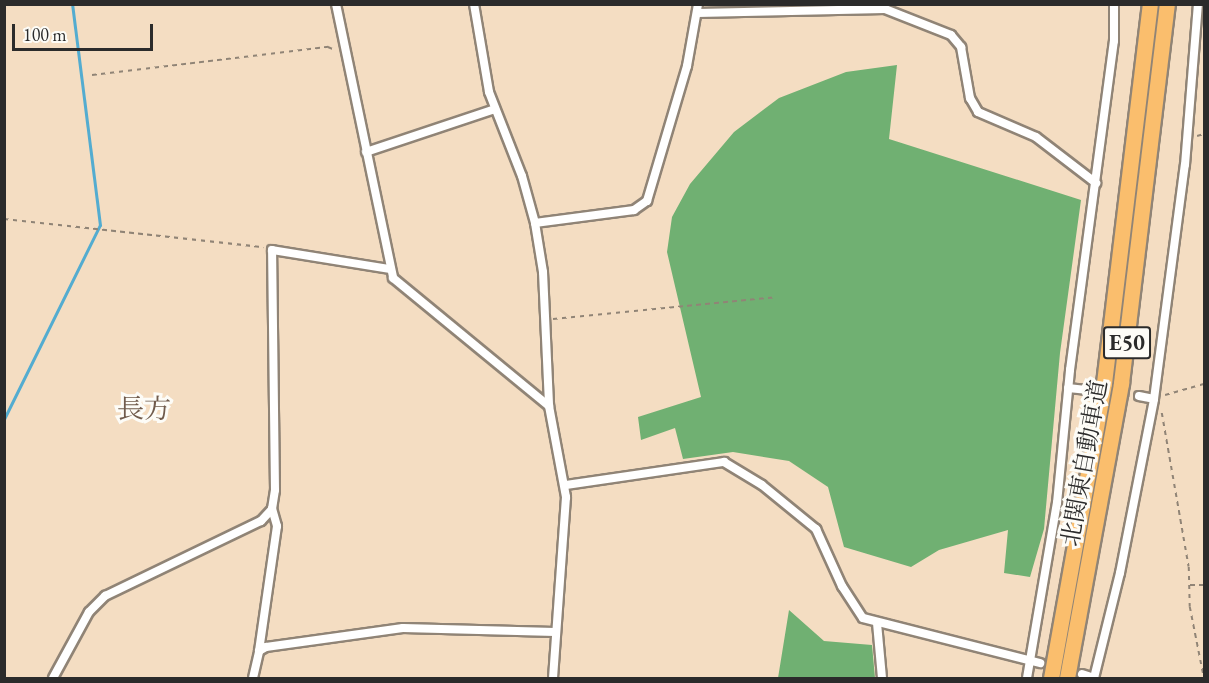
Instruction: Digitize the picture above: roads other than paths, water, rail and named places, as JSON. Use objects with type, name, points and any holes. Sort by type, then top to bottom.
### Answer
[{"type":"highway","name":"北関東自動車道","points":[[1051,678],[1106,372],[1150,4]]},
{"type":"highway","name":"北関東自動車道","points":[[1075,676],[1121,383],[1167,4]]},
{"type":"street","points":[[336,4],[389,269],[400,286],[549,406]]},
{"type":"street","points":[[474,4],[480,55],[495,109],[535,223],[546,320],[549,406],[566,485],[553,678]]},
{"type":"street","points":[[1027,678],[1052,544],[1068,388],[1114,41],[1114,4]]},
{"type":"street","points":[[1075,676],[1094,678],[1120,573],[1154,399],[1185,165],[1198,4]]},
{"type":"street","points":[[535,223],[634,210],[647,201],[687,66],[698,9],[885,9],[951,35],[961,47],[970,98],[978,112],[1036,137],[1096,183]]},
{"type":"street","points":[[366,152],[495,109]]},
{"type":"street","points":[[253,678],[277,526],[272,509],[275,490],[272,250],[389,269]]},
{"type":"street","points":[[1068,388],[1086,390]]},
{"type":"street","points":[[1139,396],[1154,399]]},
{"type":"street","points":[[566,485],[710,461],[732,465],[816,529],[849,600],[864,618],[1040,663]]},
{"type":"street","points":[[53,678],[89,612],[105,596],[261,521],[272,509]]},
{"type":"street","points":[[877,623],[882,678]]},
{"type":"street","points":[[259,651],[403,628],[555,632]]},
{"type":"waterway","points":[[4,419],[100,225],[72,4]]},
{"type":"tunnel","points":[[1086,390],[1139,396]]},
{"type":"district","name":"長方","points":[[144,409]]}]
